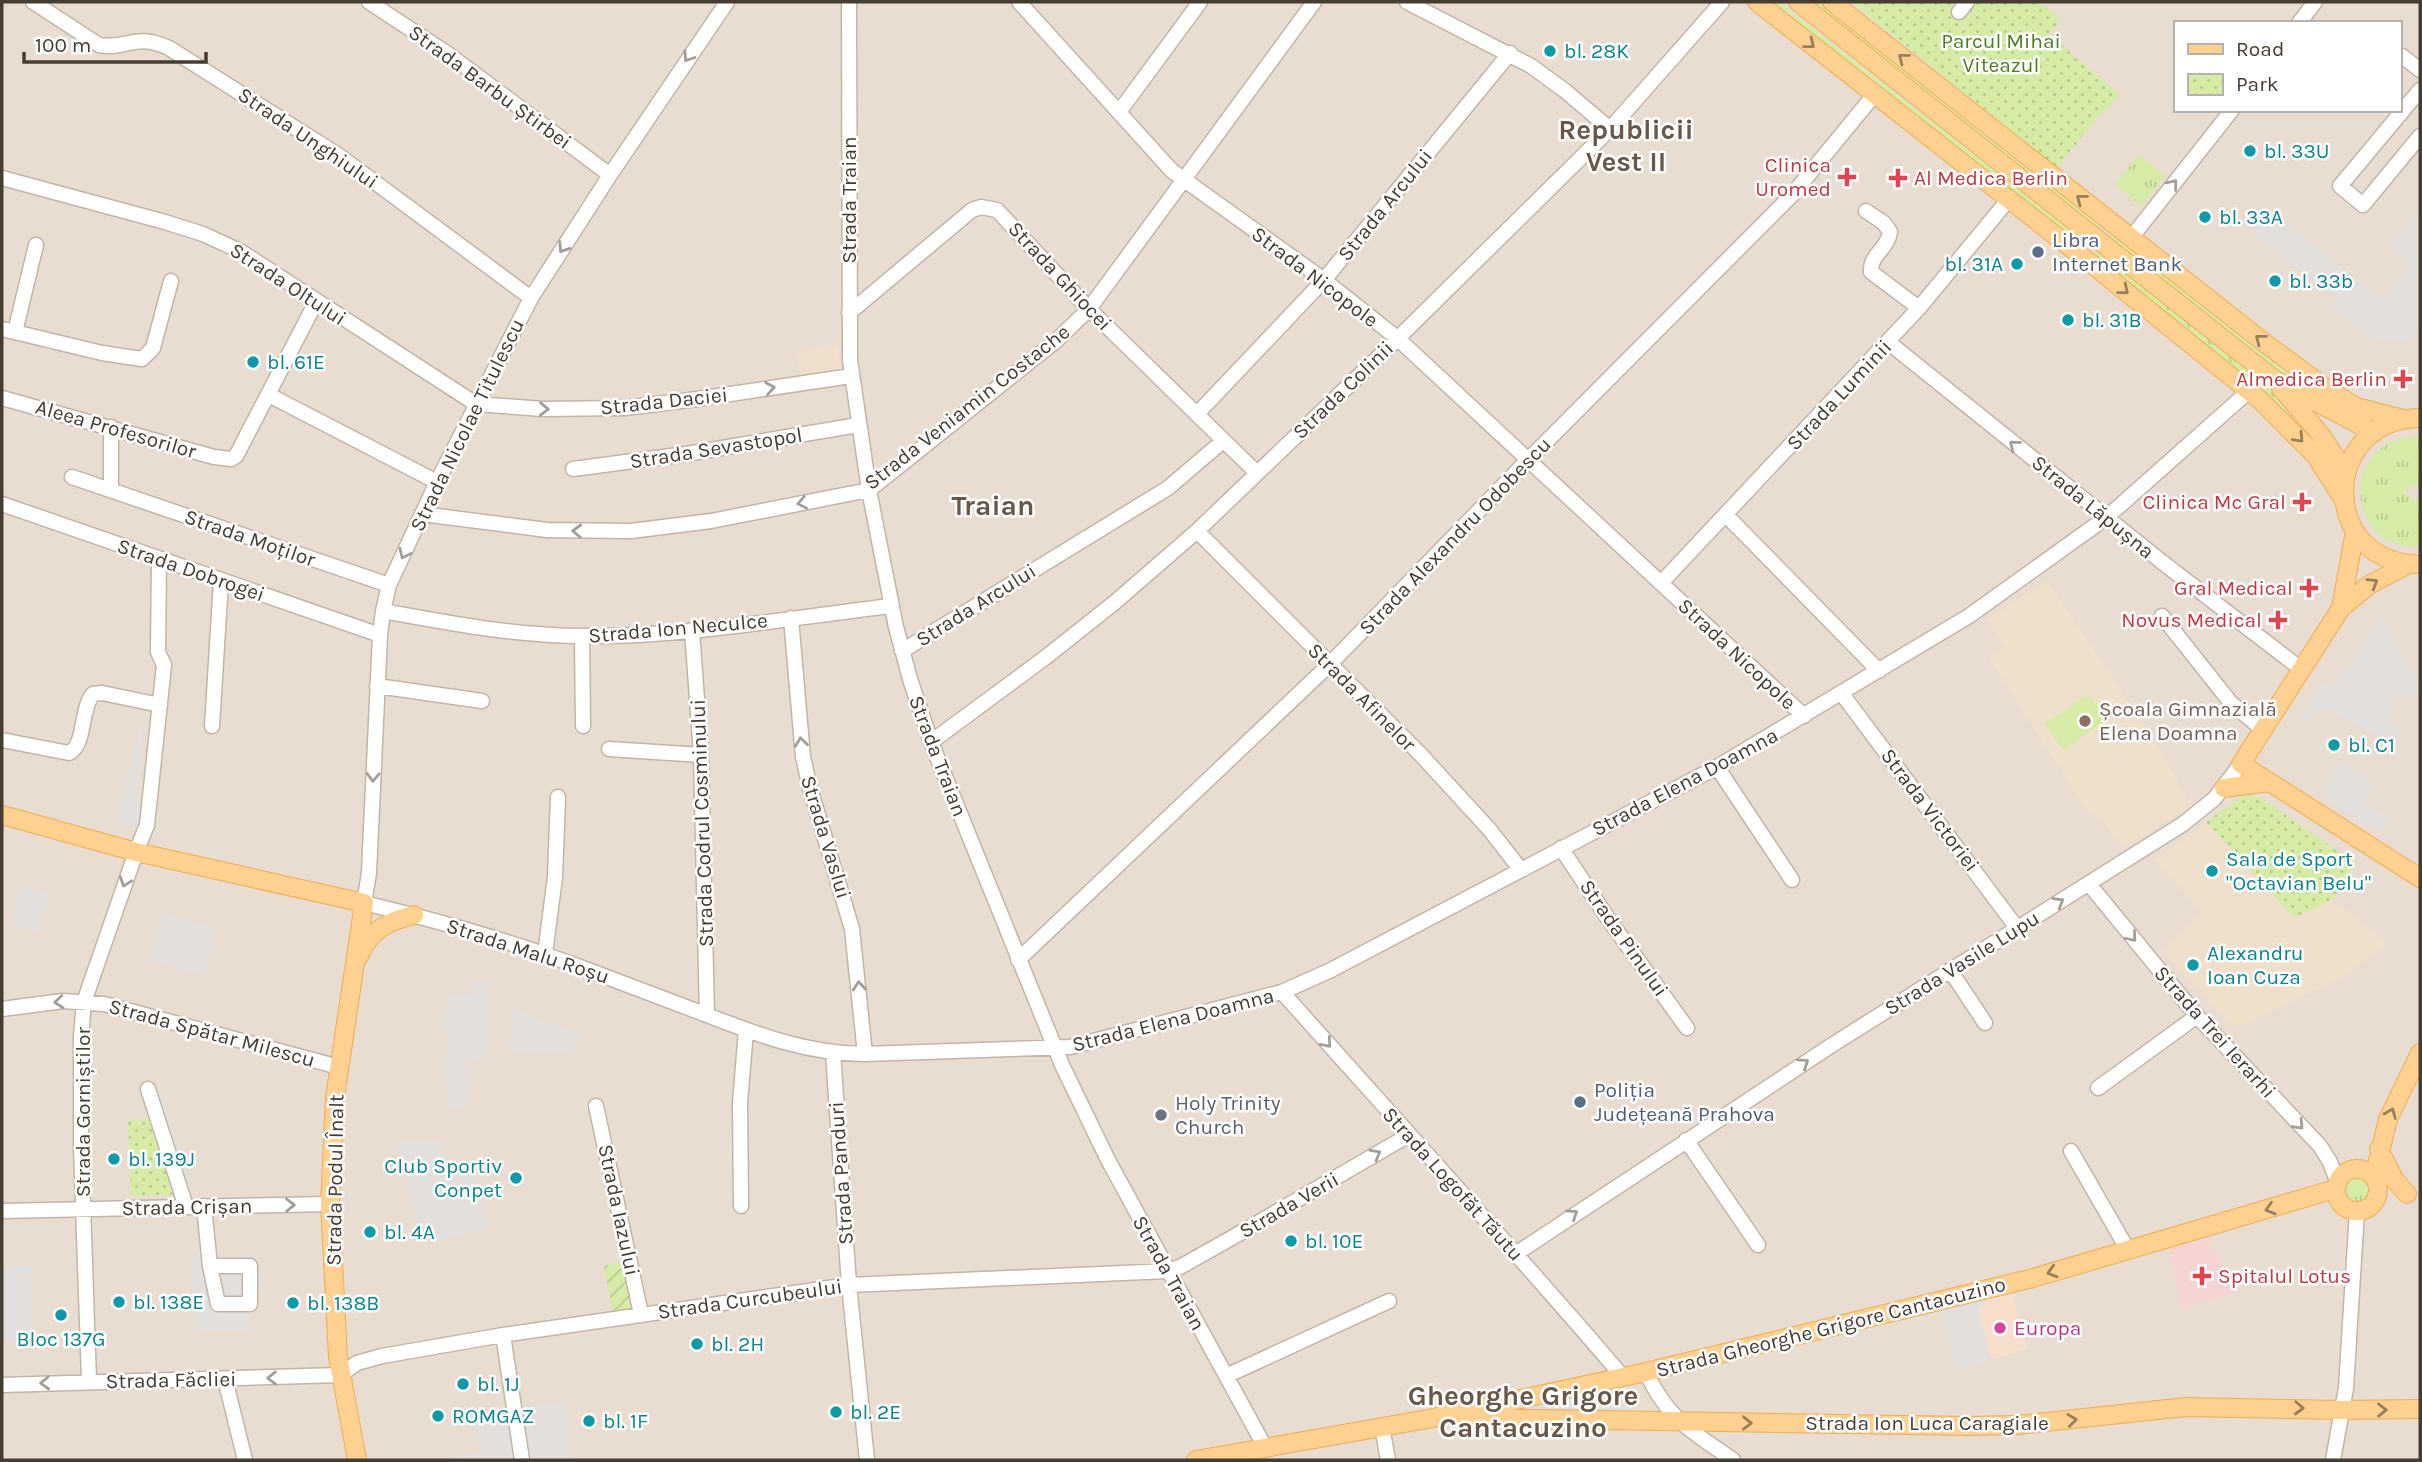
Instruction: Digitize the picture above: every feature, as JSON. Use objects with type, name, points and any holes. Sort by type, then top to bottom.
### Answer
[{"type":"main road","points":[[1757,2],[2249,391],[2309,449],[2343,499]]},
{"type":"main road","points":[[1798,2],[2275,380],[2373,432]]},
{"type":"main road","points":[[1832,2],[2266,344],[2327,389],[2356,407],[2416,418]]},
{"type":"main road","points":[[2275,380],[2321,436],[2345,472]]},
{"type":"main road","points":[[2415,564],[2389,559],[2370,548],[2355,531],[2347,516],[2343,499],[2345,472],[2361,443],[2388,424],[2416,418]]},
{"type":"main road","name":"Strada Vasile Lupu","points":[[2341,608],[2355,531]]},
{"type":"main road","name":"Strada Vasile Lupu","points":[[2241,764],[2341,608],[2369,585],[2415,564]]},
{"type":"main road","points":[[2260,734],[2269,782]]},
{"type":"main road","points":[[2241,764],[2420,878]]},
{"type":"main road","points":[[2224,788],[2269,782]]},
{"type":"main road","name":"Strada Malu Roșu","points":[[2,815],[136,852],[364,903]]},
{"type":"main road","name":"Strada Podul Înalt","points":[[357,1459],[340,1375],[330,1204],[333,1125],[339,1067],[364,903]]},
{"type":"main road","points":[[355,965],[364,945],[382,925],[414,915]]},
{"type":"main road","points":[[2336,1185],[2340,1204],[2348,1210],[2366,1209],[2375,1200],[2378,1192],[2375,1180],[2379,1149],[2395,1102],[2420,1053]]},
{"type":"main road","points":[[2379,1149],[2388,1169],[2414,1195]]},
{"type":"main road","name":"Strada Gheorghe Grigore Cantacuzino","points":[[1196,1460],[1225,1457],[1265,1447],[1433,1418],[1646,1372],[1963,1296],[2128,1250],[2336,1185],[2346,1172],[2354,1169],[2363,1170],[2375,1180],[2414,1195]]},
{"type":"main road","name":"Strada Ion Luca Caragiale","points":[[1433,1418],[2018,1425],[2186,1407],[2420,1409]]},
{"type":"street","name":"Strada Unghiului","points":[[33,2],[99,45],[108,47],[145,40],[169,48],[341,157],[531,298]]},
{"type":"street","name":"Strada Barbu Știrbei","points":[[369,2],[448,54],[610,175]]},
{"type":"street","name":"Strada Nicolae Titulescu","points":[[364,903],[369,873],[380,635],[389,585],[437,482],[531,298],[727,2]]},
{"type":"street","name":"Strada Traian","points":[[849,2],[851,376],[869,490],[902,651],[931,742],[1055,1049],[1098,1140],[1167,1271],[1265,1447]]},
{"type":"street","name":"Strada Nicopole","points":[[1019,2],[1172,171],[1324,281],[1397,338],[1804,716]]},
{"type":"street","points":[[1119,112],[1200,2]]},
{"type":"street","name":"Strada Veniamin Costache","points":[[422,514],[547,530],[631,531],[711,521],[869,490],[1058,340],[1089,309],[1314,2]]},
{"type":"street","points":[[1407,2],[1510,53],[1564,90],[1610,129]]},
{"type":"street","name":"Strada Colinii","points":[[931,742],[1046,657],[1114,603],[1197,531],[1610,129],[1721,2]]},
{"type":"street","points":[[2301,21],[2315,2]]},
{"type":"street","name":"Strada Arcului","points":[[1197,414],[1324,281],[1510,53]]},
{"type":"street","points":[[2402,56],[2420,70]]},
{"type":"street","points":[[2420,90],[2340,186],[2363,205],[2420,136]]},
{"type":"street","name":"Strada Alexandru Odobescu","points":[[1018,960],[1329,665],[1527,461],[1792,195],[1874,95]]},
{"type":"street","points":[[2131,237],[2230,112]]},
{"type":"street","name":"Strada Oltului","points":[[2,178],[203,234],[240,251],[476,404]]},
{"type":"street","name":"Strada Luminii","points":[[1661,583],[1919,308],[2009,199]]},
{"type":"street","name":"Strada Ghiocei","points":[[849,313],[972,210],[981,207],[997,210],[1089,309],[1257,473]]},
{"type":"street","points":[[1866,211],[1884,223],[1891,233],[1871,261],[1871,272],[1919,308]]},
{"type":"street","points":[[36,245],[8,331],[102,353],[142,359],[153,348],[171,281]]},
{"type":"street","points":[[316,302],[269,395],[437,482]]},
{"type":"street","name":"Strada Lăpușna","points":[[1888,342],[2162,562],[2301,669]]},
{"type":"street","name":"Strada Daciei","points":[[476,404],[543,409],[625,408],[697,400],[851,376]]},
{"type":"street","name":"Strada Elena Doamna","points":[[1055,1049],[1282,992],[1386,943],[1717,767],[1969,616],[2107,517],[2249,391]]},
{"type":"street","name":"Aleea Profesorilor","points":[[2,398],[214,457],[231,458],[236,456],[269,395]]},
{"type":"street","name":"Strada Sevastopol","points":[[573,470],[858,425]]},
{"type":"street","points":[[111,427],[111,490]]},
{"type":"street","name":"Strada Arcului","points":[[902,651],[1168,488],[1223,441]]},
{"type":"street","name":"Strada Moților","points":[[72,477],[389,585]]},
{"type":"street","name":"Strada Dobrogei","points":[[2,504],[380,635]]},
{"type":"street","points":[[1726,515],[1879,671]]},
{"type":"street","name":"Strada Afinelor","points":[[1197,531],[1422,757],[1489,828],[1521,870]]},
{"type":"street","name":"Strada Gorniștilor","points":[[89,1381],[81,1116],[84,1002],[136,852],[148,825],[164,665],[158,652],[159,560]]},
{"type":"street","points":[[212,726],[221,581]]},
{"type":"street","name":"Strada Ion Neculce","points":[[383,611],[501,631],[582,636],[640,635],[692,630],[891,606]]},
{"type":"street","points":[[2162,616],[2260,734]]},
{"type":"street","name":"Strada Vaslui","points":[[790,618],[806,771],[852,929],[865,1054]]},
{"type":"street","name":"Strada Codrul Cosminului","points":[[692,630],[701,755],[707,1015]]},
{"type":"street","points":[[582,636],[583,726]]},
{"type":"street","points":[[377,687],[482,701]]},
{"type":"street","points":[[2,740],[69,753],[77,747],[88,701],[93,694],[102,693],[160,705]]},
{"type":"street","name":"Strada Victoriei","points":[[1842,694],[2017,928]]},
{"type":"street","points":[[609,749],[701,755]]},
{"type":"street","name":"Strada Vasile Lupu","points":[[1517,1253],[1686,1140],[2183,824],[2224,788],[2241,764]]},
{"type":"street","points":[[1717,767],[1792,880]]},
{"type":"street","points":[[545,954],[555,877],[558,797]]},
{"type":"street","name":"Strada Pinului","points":[[1561,848],[1687,1028]]},
{"type":"street","name":"Strada Trei Ierarhi","points":[[2089,884],[2197,1016],[2320,1146],[2330,1162],[2336,1185]]},
{"type":"street","name":"Strada Malu Roșu","points":[[364,903],[545,954],[746,1030],[833,1053],[1055,1049]]},
{"type":"street","points":[[1950,970],[1985,1023]]},
{"type":"street","name":"Strada Logofăt Tăutu","points":[[1282,992],[1517,1253],[1623,1377]]},
{"type":"street","name":"Strada Spătar Milescu","points":[[2,1009],[63,1001],[84,1002],[117,1008],[339,1067]]},
{"type":"street","points":[[2098,1088],[2197,1016]]},
{"type":"street","points":[[741,1206],[740,1102],[746,1030]]},
{"type":"street","name":"Strada Panduri","points":[[833,1053],[849,1285],[867,1460]]},
{"type":"street","points":[[148,1089],[186,1207]]},
{"type":"street","name":"Strada Iazului","points":[[596,1106],[641,1314]]},
{"type":"street","name":"Strada Verii","points":[[1167,1271],[1202,1255],[1409,1135]]},
{"type":"street","points":[[1686,1140],[1758,1245]]},
{"type":"street","points":[[2071,1151],[2128,1250]]},
{"type":"street","name":"Strada Crișan","points":[[2,1212],[330,1204]]},
{"type":"street","points":[[204,1206],[210,1266]]},
{"type":"street","points":[[2333,1460],[2343,1410],[2357,1211]]},
{"type":"street","name":"Strada Curcubeului","points":[[340,1375],[367,1360],[503,1335],[849,1285],[1167,1271]]},
{"type":"street","points":[[1226,1376],[1389,1301]]},
{"type":"street","points":[[503,1335],[522,1460]]},
{"type":"street","points":[[1646,1372],[1656,1394],[1679,1421],[1733,1460]]},
{"type":"street","name":"Strada Făcliei","points":[[2,1385],[340,1375]]},
{"type":"street","points":[[225,1379],[246,1460]]},
{"type":"street","points":[[1382,1427],[1388,1460]]},
{"type":"shaded area","points":[[2,2],[2420,2],[2420,1460],[2,1460]]},
{"type":"shaded area","points":[[2420,208],[2420,328],[2409,342],[2373,340],[2332,308],[2337,300],[2252,233],[2272,212],[2384,301],[2410,267],[2390,246]]},
{"type":"shaded area","points":[[837,345],[842,374],[802,380],[797,351]]},
{"type":"shaded area","name":"Școala Gimnazială Elena Doamna","points":[[2047,581],[2112,676],[2192,806],[2123,847],[2100,817],[2087,811],[1989,658],[2005,647],[1986,620]]},
{"type":"shaded area","points":[[2382,616],[2403,660],[2420,682],[2420,696],[2394,695],[2389,722],[2403,731],[2394,744],[2322,708],[2311,722],[2302,718],[2322,682],[2331,688],[2343,669],[2348,671]]},
{"type":"shaded area","points":[[143,715],[138,828],[115,821]]},
{"type":"shaded area","points":[[2339,763],[2374,784],[2363,803],[2391,819],[2381,833],[2325,799],[2322,790]]},
{"type":"shaded area","points":[[2206,822],[2294,918],[2333,899],[2387,943],[2338,980],[2235,1028],[2161,951],[2202,913],[2155,860]]},
{"type":"shaded area","points":[[21,886],[50,894],[39,933],[11,925]]},
{"type":"shaded area","points":[[162,913],[216,928],[205,976],[150,961]]},
{"type":"shaded area","points":[[475,980],[492,983],[488,997],[491,1035],[484,1060],[466,1061],[467,1107],[448,1110],[444,1066],[450,1037],[440,1027],[449,996],[473,994]]},
{"type":"shaded area","points":[[512,1008],[580,1035],[574,1054],[509,1052]]},
{"type":"shaded area","points":[[160,1086],[195,1198],[176,1200],[141,1092]]},
{"type":"shaded area","points":[[396,1141],[441,1141],[447,1162],[472,1159],[488,1228],[423,1244]]},
{"type":"shaded area","name":"Spitalul Lotus","points":[[2206,1235],[2237,1293],[2182,1308],[2168,1249]]},
{"type":"shaded area","points":[[257,1255],[262,1285],[248,1291],[251,1331],[196,1331],[192,1256]]},
{"type":"shaded area","points":[[2,1265],[34,1265],[33,1342],[2,1343]]},
{"type":"shaded area","points":[[2011,1290],[2027,1349],[1957,1370],[1941,1308]]},
{"type":"shaded area","points":[[1984,1297],[1986,1306],[1978,1308],[1992,1360],[1957,1370],[1941,1308]]},
{"type":"shaded area","points":[[1628,1385],[1632,1410],[1487,1413]]},
{"type":"shaded area","points":[[565,1401],[573,1460],[447,1460],[480,1452],[474,1413]]},
{"type":"green space","points":[[1764,2],[1779,2],[2087,243],[2080,250]]},
{"type":"green space","points":[[1803,2],[1819,2],[2100,224],[2094,231]]},
{"type":"green space","name":"Parcul Mihai Viteazul","points":[[1852,2],[2040,2],[2061,19],[2049,34],[2120,95],[2095,120],[2057,168]]},
{"type":"green space","points":[[2139,155],[2165,176],[2141,206],[2115,184]]},
{"type":"green space","points":[[2113,231],[2338,405],[2274,372],[2107,239]]},
{"type":"green space","points":[[2098,249],[2281,394],[2323,452],[2320,455],[2300,425],[2284,409],[2091,257]]},
{"type":"green space","points":[[2420,437],[2420,489],[2412,484],[2405,494],[2416,501],[2418,497],[2420,499],[2420,547],[2394,543],[2375,530],[2364,512],[2360,492],[2364,471],[2375,453],[2394,441]]},
{"type":"green space","points":[[2089,694],[2107,720],[2063,750],[2045,724]]},
{"type":"green space","points":[[2244,795],[2259,796],[2357,865],[2333,899],[2295,918],[2206,822]]},
{"type":"green space","points":[[150,1119],[174,1195],[131,1196],[128,1120]]},
{"type":"green space","points":[[2357,1177],[2366,1181],[2370,1190],[2366,1199],[2357,1203],[2348,1199],[2344,1190],[2348,1181]]},
{"type":"green space","points":[[626,1261],[635,1308],[613,1312],[604,1266]]},
{"type":"place","name":"bl. 28K","points":[[1550,51]]},
{"type":"place","name":"bl. 33U","points":[[2250,151]]},
{"type":"place","name":"Clinica Uromed","points":[[1847,177]]},
{"type":"place","name":"Al Medica Berlin","points":[[1898,178]]},
{"type":"place","name":"bl. 33A","points":[[2205,217]]},
{"type":"place","name":"Libra Internet Bank","points":[[2038,252]]},
{"type":"place","name":"bl. 31A","points":[[2017,264]]},
{"type":"place","name":"bl. 33b","points":[[2275,281]]},
{"type":"place","name":"bl. 31B","points":[[2068,320]]},
{"type":"place","name":"bl. 61E","points":[[253,362]]},
{"type":"place","name":"Almedica Berlin","points":[[2403,379]]},
{"type":"place","name":"Clinica Mc Gral","points":[[2302,502]]},
{"type":"place","name":"Gral Medical","points":[[2309,588]]},
{"type":"place","name":"Novus Medical","points":[[2278,620]]},
{"type":"place","name":"Școala Gimnazială Elena Doamna","points":[[2085,721]]},
{"type":"place","name":"bl. C1","points":[[2334,745]]},
{"type":"place","name":"Sala de Sport \"Octavian Belu\"","points":[[2212,871]]},
{"type":"place","name":"Alexandru Ioan Cuza","points":[[2193,965]]},
{"type":"place","name":"Poliția Județeană Prahova","points":[[1580,1102]]},
{"type":"place","name":"Holy Trinity Church","points":[[1161,1115]]},
{"type":"place","name":"bl. 139J","points":[[114,1159]]},
{"type":"place","name":"Club Sportiv Conpet","points":[[516,1178]]},
{"type":"place","name":"bl. 4A","points":[[370,1232]]},
{"type":"place","name":"bl. 10E","points":[[1291,1241]]},
{"type":"place","name":"Spitalul Lotus","points":[[2202,1276]]},
{"type":"place","name":"bl. 138E","points":[[119,1302]]},
{"type":"place","name":"bl. 138B","points":[[293,1303]]},
{"type":"place","name":"Bloc 137G","points":[[61,1315]]},
{"type":"place","name":"Europa","points":[[2000,1328]]},
{"type":"place","name":"bl. 2H","points":[[697,1344]]},
{"type":"place","name":"bl. 1J","points":[[463,1384]]},
{"type":"place","name":"bl. 2E","points":[[836,1412]]},
{"type":"place","name":"ROMGAZ","points":[[438,1416]]},
{"type":"place","name":"bl. 1F","points":[[589,1421]]},
{"type":"district","name":"Republicii Vest II","points":[[1626,145]]},
{"type":"district","name":"Traian","points":[[993,505]]},
{"type":"district","name":"Gheorghe Grigore Cantacuzino","points":[[1523,1411]]}]
